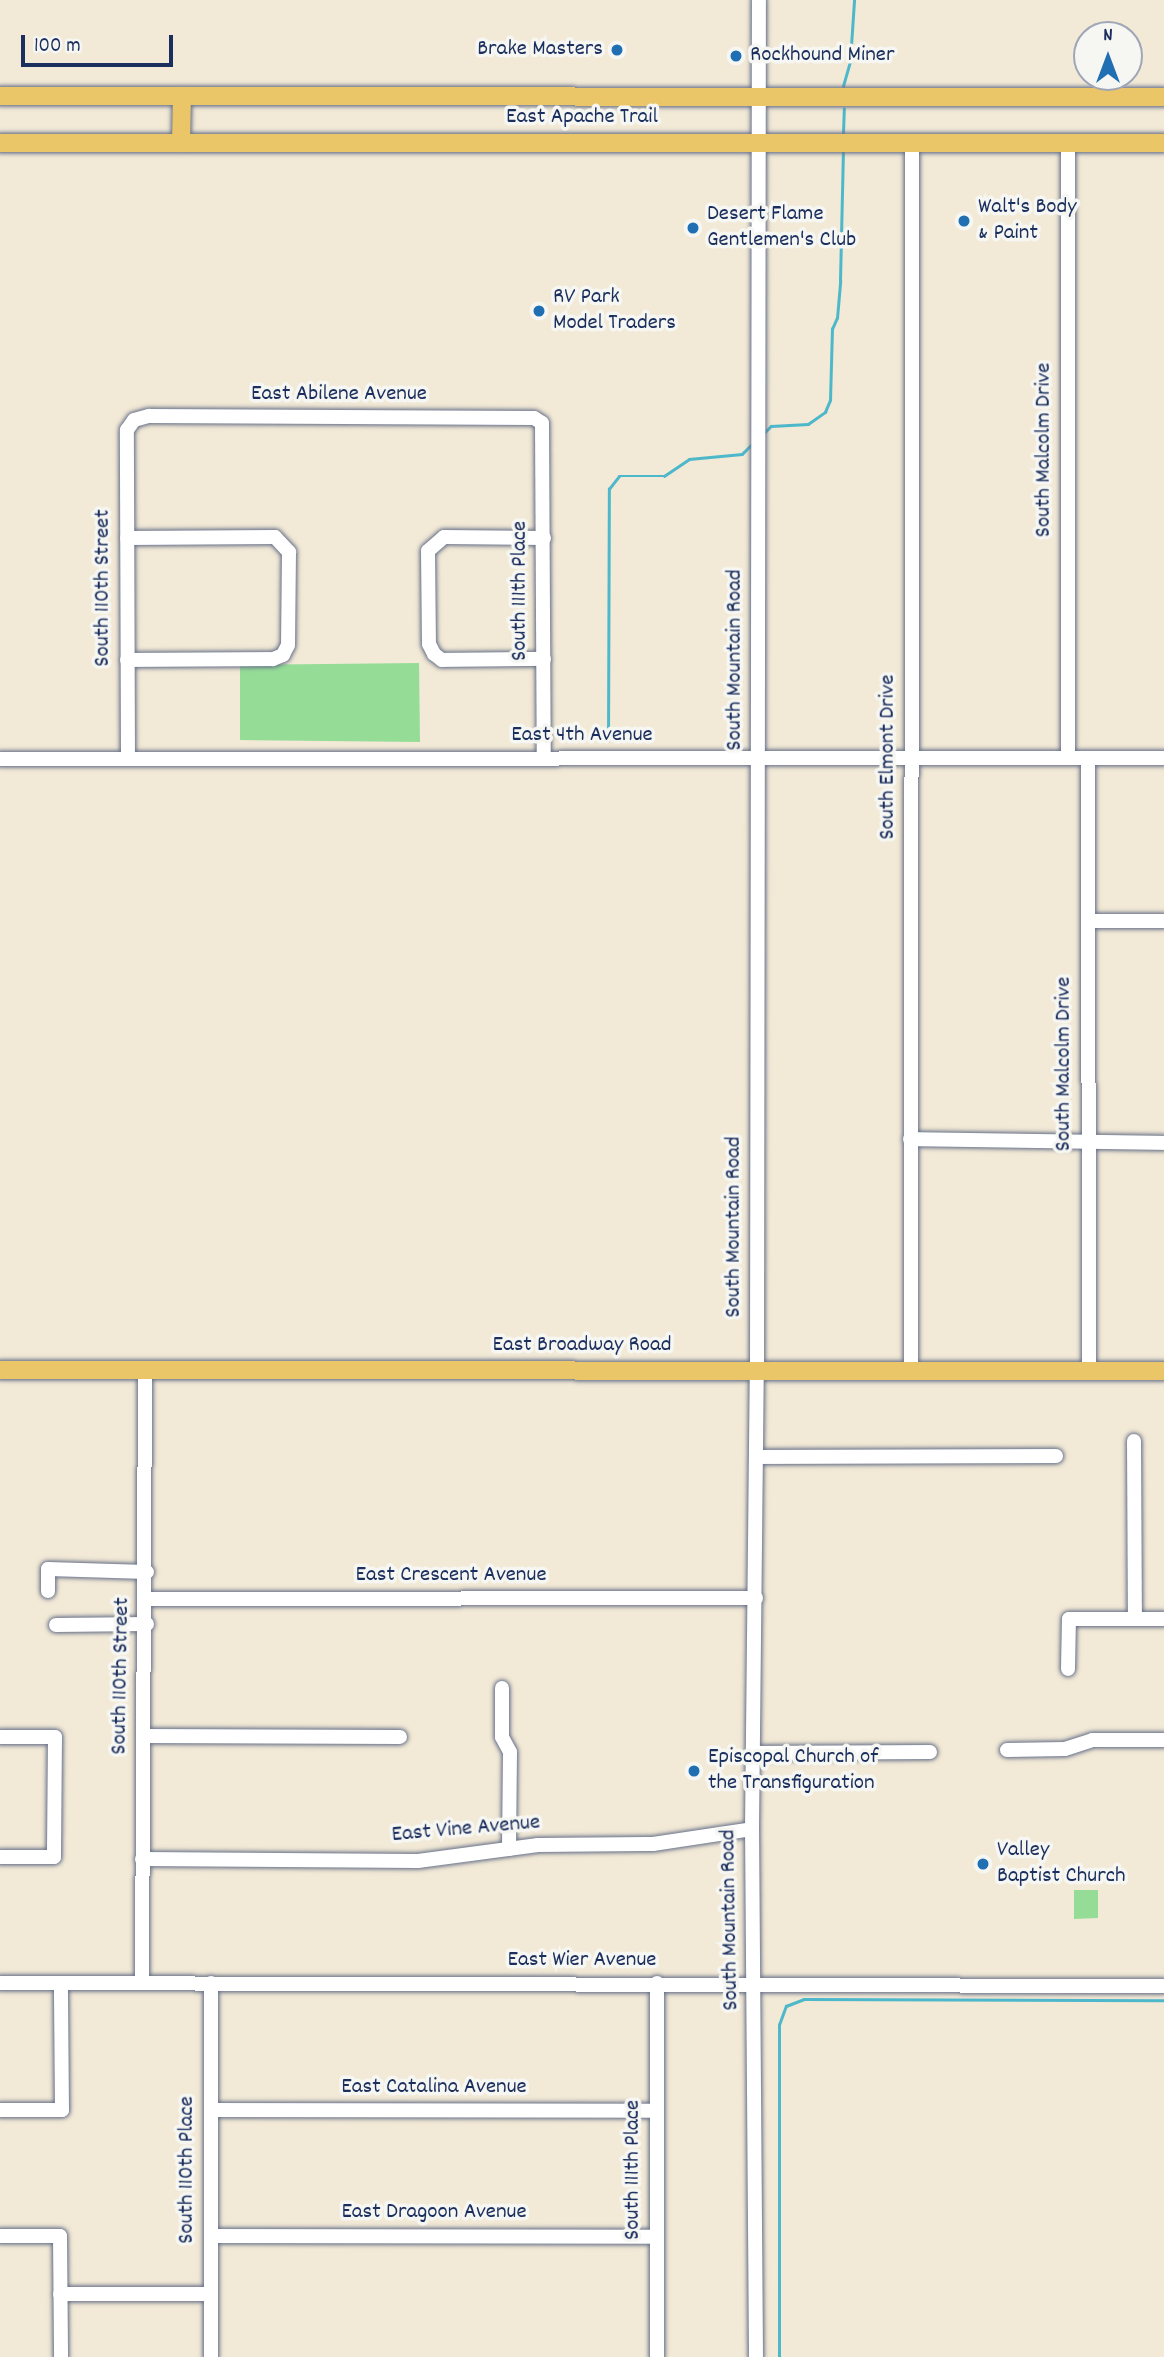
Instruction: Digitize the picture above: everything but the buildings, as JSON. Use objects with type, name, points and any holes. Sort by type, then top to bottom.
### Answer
[{"type":"main road","name":"East Apache Trail","points":[[0,96],[1164,97]]},
{"type":"main road","points":[[181,143],[182,96]]},
{"type":"main road","name":"East Apache Trail","points":[[0,143],[1164,142]]},
{"type":"main road","name":"East Broadway Road","points":[[0,1370],[1164,1371]]},
{"type":"street","name":"South Mountain Road","points":[[756,2357],[752,1829],[757,1457],[759,0]]},
{"type":"street","name":"South Malcolm Drive","points":[[1068,143],[1068,758]]},
{"type":"street","name":"South Elmont Drive","points":[[911,1370],[912,144]]},
{"type":"street","name":"East Abilene Avenue","points":[[134,420],[520,418],[542,424]]},
{"type":"street","name":"South 110th Street","points":[[128,759],[127,430],[134,420]]},
{"type":"street","name":"South 111th Place","points":[[542,424],[544,758]]},
{"type":"street","points":[[127,538],[275,537],[289,552],[288,645],[283,655],[273,659],[127,660]]},
{"type":"street","points":[[544,538],[444,537],[433,542],[428,564],[429,644],[434,654],[442,660],[544,659]]},
{"type":"street","name":"South Malcolm Drive","points":[[1088,758],[1089,1370]]},
{"type":"street","name":"East 4th Avenue","points":[[0,759],[1164,758]]},
{"type":"street","points":[[1088,921],[1164,921]]},
{"type":"street","points":[[910,1139],[1164,1143]]},
{"type":"street","name":"South 110th Street","points":[[142,1983],[143,1736],[147,1624],[145,1370]]},
{"type":"street","points":[[1135,1441],[1135,1619]]},
{"type":"street","points":[[757,1457],[1056,1456]]},
{"type":"street","points":[[48,1591],[48,1569],[146,1572]]},
{"type":"street","name":"East Crescent Avenue","points":[[146,1599],[756,1598]]},
{"type":"street","points":[[1069,1670],[1069,1619],[1164,1619]]},
{"type":"street","points":[[56,1625],[147,1624]]},
{"type":"street","points":[[502,1688],[502,1737],[510,1752],[509,1849]]},
{"type":"street","points":[[143,1736],[400,1737]]},
{"type":"street","points":[[0,1737],[55,1737],[54,1857],[0,1857]]},
{"type":"street","points":[[1007,1750],[1065,1749],[1092,1741],[1164,1740]]},
{"type":"street","points":[[754,1753],[930,1752]]},
{"type":"street","name":"East Vine Avenue","points":[[142,1859],[418,1861],[509,1849],[653,1844],[752,1829]]},
{"type":"street","name":"East Wier Avenue","points":[[0,1983],[1164,1986]]},
{"type":"street","points":[[0,2110],[62,2110],[61,1983]]},
{"type":"street","name":"South 110th Place","points":[[211,1983],[211,2357]]},
{"type":"street","name":"South 111th Place","points":[[657,1983],[657,2357]]},
{"type":"street","name":"East Catalina Avenue","points":[[211,2110],[657,2111]]},
{"type":"street","name":"East Dragoon Avenue","points":[[211,2235],[657,2237]]},
{"type":"street","points":[[0,2236],[60,2236],[61,2357]]},
{"type":"street","points":[[60,2294],[211,2294]]},
{"type":"green space","points":[[419,663],[420,742],[240,740],[240,665]]},
{"type":"green space","points":[[1074,1890],[1098,1890],[1098,1918],[1074,1919]]},
{"type":"waterway","points":[[843,86],[850,61],[854,0]]},
{"type":"waterway","points":[[843,133],[844,109]]},
{"type":"waterway","points":[[763,434],[771,426],[808,424],[825,412],[830,400],[832,329],[837,318],[840,281],[843,153]]},
{"type":"waterway","points":[[608,741],[609,489],[619,476],[664,476],[689,459],[742,454],[753,443]]},
{"type":"waterway","points":[[779,2357],[779,2025],[786,2006],[804,1999],[1164,2000]]},
{"type":"place","name":"Brake Masters","points":[[617,50]]},
{"type":"place","name":"Rockhound Miner","points":[[736,56]]},
{"type":"place","name":"Walt's Body & Paint","points":[[964,221]]},
{"type":"place","name":"Desert Flame Gentlemen's Club","points":[[693,228]]},
{"type":"place","name":"RV Park Model Traders","points":[[539,311]]},
{"type":"place","name":"Episcopal Church of the Transfiguration","points":[[694,1771]]},
{"type":"place","name":"Valley Baptist Church","points":[[983,1864]]}]
